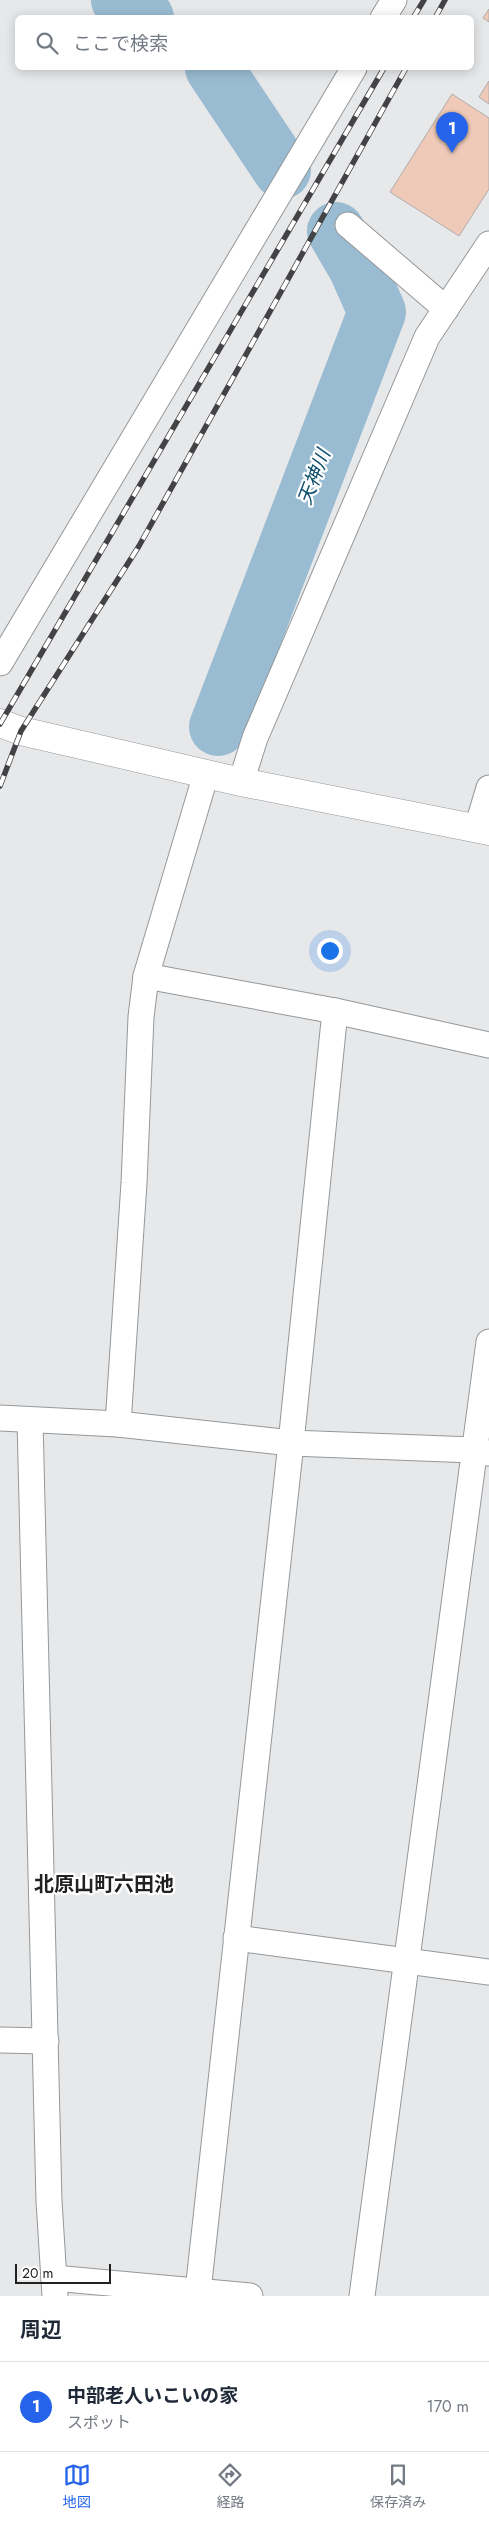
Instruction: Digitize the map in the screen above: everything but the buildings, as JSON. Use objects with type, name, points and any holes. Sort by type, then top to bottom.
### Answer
[{"type":"street","points":[[385,15],[394,0]]},
{"type":"street","points":[[0,663],[353,70]]},
{"type":"street","points":[[348,225],[446,309]]},
{"type":"street","points":[[241,782],[255,738],[424,346],[489,244]]},
{"type":"street","points":[[0,723],[20,731],[241,782],[483,830],[489,788]]},
{"type":"street","points":[[118,1424],[134,1183],[141,1017],[146,976],[206,774]]},
{"type":"street","points":[[146,976],[335,1011],[489,1045]]},
{"type":"street","points":[[198,2290],[291,1443],[335,1011]]},
{"type":"street","points":[[362,2296],[481,1452],[489,1342]]},
{"type":"street","points":[[0,1418],[118,1424],[291,1443],[481,1452]]},
{"type":"street","points":[[30,1420],[49,2201],[54,2287],[198,2290],[250,2296]]},
{"type":"street","points":[[236,1938],[489,1972]]},
{"type":"street","points":[[0,2040],[46,2041]]},
{"type":"waterway","name":"天神川","points":[[120,0],[141,15]]},
{"type":"waterway","name":"天神川","points":[[215,70],[282,170]]},
{"type":"waterway","name":"天神川","points":[[218,727],[377,312],[357,267],[336,231]]},
{"type":"railway","points":[[415,15],[424,0]]},
{"type":"railway","points":[[437,15],[445,0]]},
{"type":"railway","points":[[0,724],[383,70]]},
{"type":"railway","points":[[0,786],[21,731],[139,546],[405,70]]},
{"type":"place","name":"中部老人いこいの家","points":[[452,153]]},
{"type":"district","name":"北原山町六田池","points":[[104,1884]]}]
